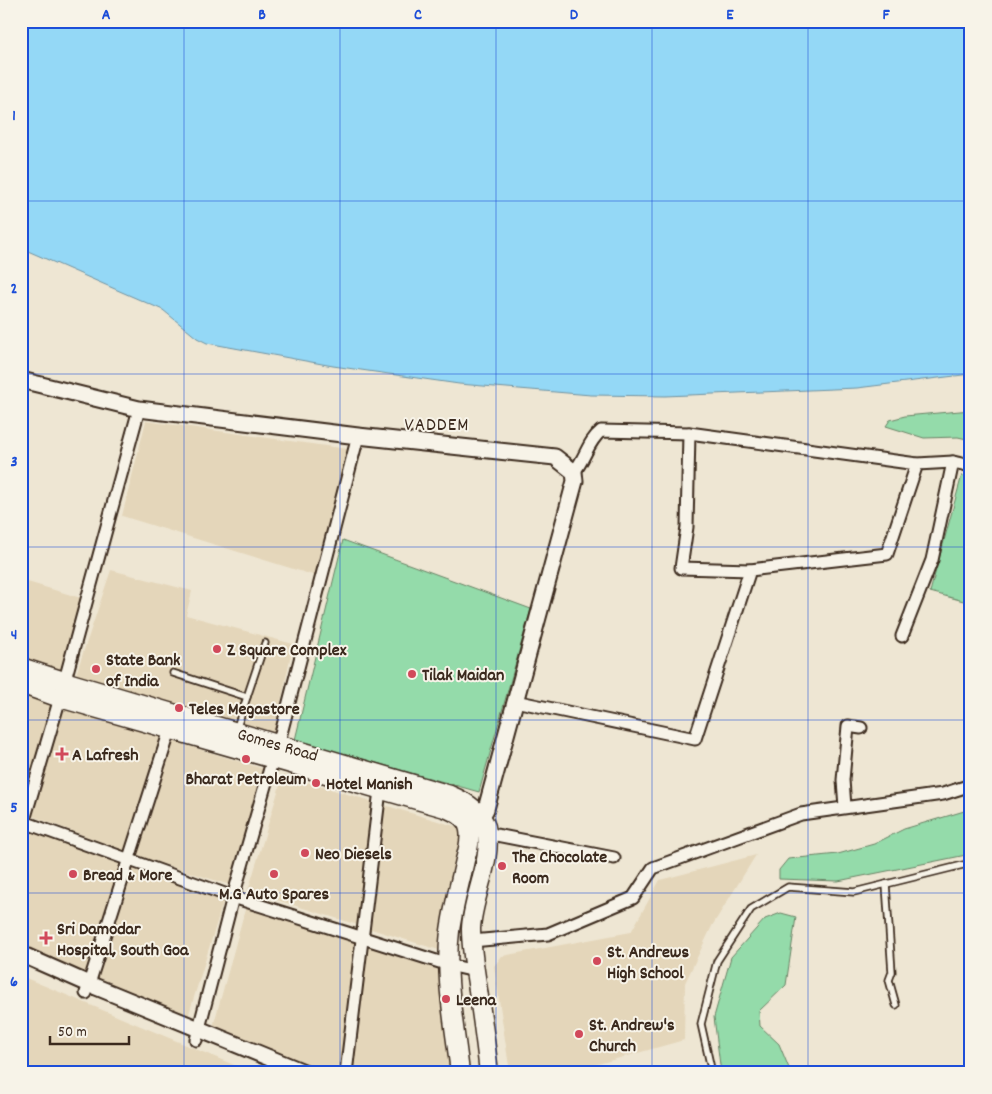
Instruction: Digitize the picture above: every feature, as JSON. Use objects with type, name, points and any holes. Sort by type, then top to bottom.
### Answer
[{"type":"main road","name":"Gomes Road","points":[[21,667],[62,689],[170,730],[276,751],[450,795],[470,806],[476,828]]},
{"type":"main road","name":"Gomes Road","points":[[21,684],[62,689],[236,732],[276,751],[380,790],[456,812],[476,828]]},
{"type":"main road","points":[[476,828],[485,859],[471,926],[489,1073]]},
{"type":"main road","points":[[460,1073],[450,1000],[450,931],[468,846],[476,828]]},
{"type":"street","points":[[21,380],[139,409],[358,436],[555,457],[574,472],[575,481],[486,809],[476,828],[614,858]]},
{"type":"street","points":[[139,409],[62,689],[22,824],[233,897],[449,965],[475,971]]},
{"type":"street","points":[[574,472],[581,464],[594,437],[601,431],[689,433],[917,464],[953,462],[971,466]]},
{"type":"street","points":[[689,433],[687,527],[681,568],[750,570],[887,554],[917,464]]},
{"type":"street","points":[[197,1035],[233,897],[276,751],[358,436]]},
{"type":"street","points":[[902,636],[932,560],[953,462]]},
{"type":"street","points":[[515,701],[695,739],[750,570]]},
{"type":"street","points":[[845,807],[843,780],[848,726],[861,728]]},
{"type":"street","points":[[88,989],[170,730]]},
{"type":"street","points":[[472,941],[548,934],[633,898],[653,868],[801,814],[943,794],[971,785]]},
{"type":"street","points":[[346,1073],[380,790]]},
{"type":"street","points":[[21,954],[88,989]]},
{"type":"street","points":[[21,966],[88,989],[197,1035],[279,1073]]},
{"type":"street","points":[[197,1035],[306,1073]]},
{"type":"lane","points":[[236,732],[265,643]]},
{"type":"lane","points":[[173,673],[247,697]]},
{"type":"lane","points":[[712,1073],[701,1024],[717,962],[751,908],[788,888],[854,892],[971,863]]},
{"type":"lane","points":[[886,884],[892,972],[889,980],[896,1004]]},
{"type":"shaded area","points":[[146,421],[348,449],[316,576],[122,516]]},
{"type":"shaded area","points":[[111,570],[192,591],[186,615],[293,644],[274,736],[74,680]]},
{"type":"shaded area","points":[[21,580],[81,598],[60,674],[21,659]]},
{"type":"shaded area","points":[[21,694],[264,769],[230,885],[144,858],[21,812]]},
{"type":"shaded area","points":[[283,775],[468,830],[439,950],[248,891]]},
{"type":"shaded area","points":[[21,828],[224,899],[188,1017],[21,944]]},
{"type":"shaded area","name":"St. Andrews High School","points":[[756,855],[712,926],[685,983],[684,1040],[566,1073],[510,1073],[494,966],[502,956],[631,932],[660,880]]},
{"type":"shaded area","points":[[246,906],[440,970],[452,1073],[317,1073],[213,1027]]},
{"type":"shaded area","points":[[21,976],[253,1073],[21,1073]]},
{"type":"green space","points":[[971,410],[971,440],[958,437],[924,438],[886,426],[890,420],[905,416]]},
{"type":"green space","points":[[962,475],[971,479],[971,603],[930,592]]},
{"type":"green space","name":"Tilak Maidan","points":[[343,540],[531,609],[479,792],[295,740]]},
{"type":"green space","points":[[971,809],[971,854],[838,881],[779,879],[779,870],[788,859],[838,854],[874,844],[904,829]]},
{"type":"green space","points":[[781,913],[796,917],[786,985],[759,1011],[760,1026],[779,1044],[791,1073],[721,1073],[714,1017],[731,957],[765,919]]},
{"type":"water","points":[[21,21],[971,21],[971,374],[857,388],[665,396],[591,395],[459,384],[333,366],[207,343],[197,338],[163,310],[21,248]]},
{"type":"place","name":"Z Square Complex","points":[[217,649]]},
{"type":"place","name":"State Bank of India","points":[[96,669]]},
{"type":"place","name":"Tilak Maidan","points":[[412,674]]},
{"type":"place","name":"Teles Megastore","points":[[179,708]]},
{"type":"place","name":"A Lafresh","points":[[62,754]]},
{"type":"place","name":"Bharat Petroleum","points":[[246,759]]},
{"type":"place","name":"Hotel Manish","points":[[316,783]]},
{"type":"place","name":"Neo Diesels","points":[[305,853]]},
{"type":"place","name":"The Chocolate Room","points":[[502,866]]},
{"type":"place","name":"Bread & More","points":[[73,874]]},
{"type":"place","name":"M.G Auto Spares","points":[[274,874]]},
{"type":"place","name":"Sri Damodar Hospital, South Goa","points":[[46,938]]},
{"type":"place","name":"St. Andrews High School","points":[[597,961]]},
{"type":"place","name":"Leena","points":[[446,999]]},
{"type":"place","name":"St. Andrew's Church","points":[[579,1034]]},
{"type":"district","name":"VADDEM","points":[[437,423]]}]
